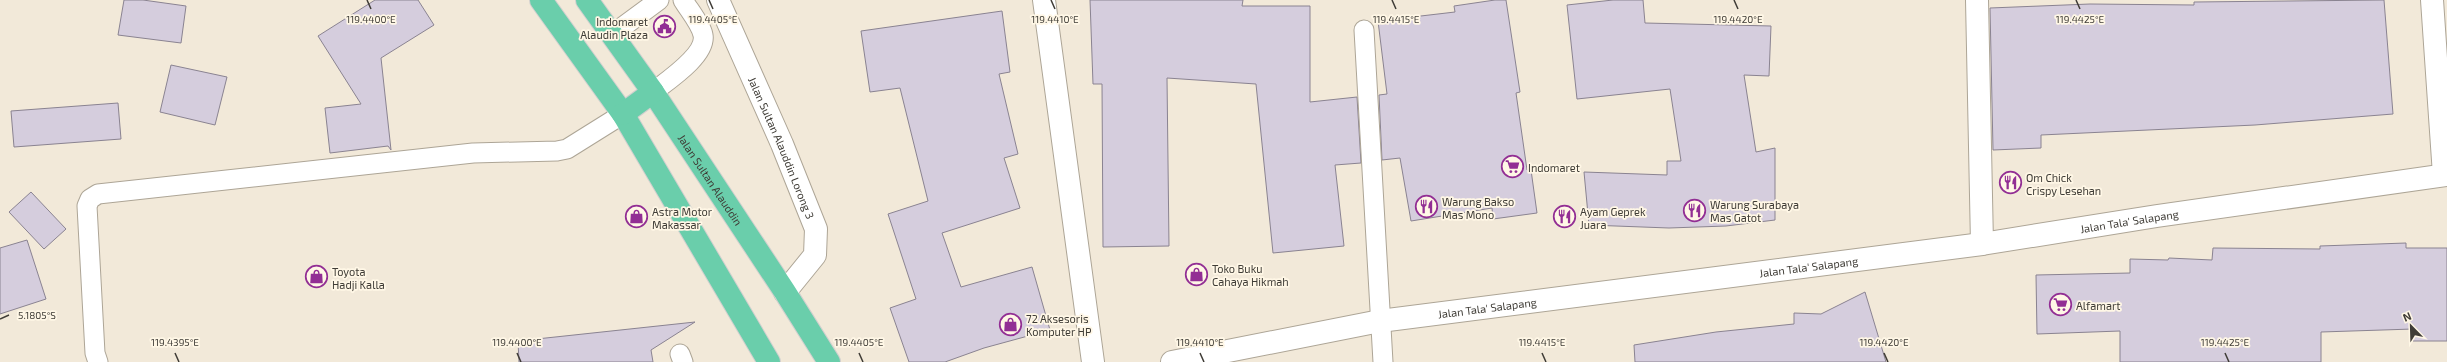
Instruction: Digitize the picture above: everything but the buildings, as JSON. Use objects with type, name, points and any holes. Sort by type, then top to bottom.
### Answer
[{"type":"highway","points":[[541,0],[623,114],[768,362]]},
{"type":"highway","name":"Jalan Sultan Alauddin","points":[[588,0],[653,92],[785,292],[829,362]]},
{"type":"highway","points":[[623,114],[653,92]]},
{"type":"main road","name":"Jalan Sultan Alauddin Lorong 3","points":[[718,0],[782,144],[816,229],[814,255],[785,292]]},
{"type":"main road","points":[[1044,0],[1093,362]]},
{"type":"main road","points":[[1978,0],[1982,244]]},
{"type":"main road","points":[[2432,0],[2446,175]]},
{"type":"main road","name":"Jalan Tala' Salapang","points":[[1172,362],[1380,321],[1982,244],[2157,216],[2446,175]]},
{"type":"lane","points":[[613,34],[660,0]]},
{"type":"lane","points":[[653,92],[697,55],[703,46],[703,35],[683,0]]},
{"type":"lane","points":[[1364,30],[1383,362]]},
{"type":"lane","points":[[98,362],[95,353],[87,206],[90,199],[98,194],[473,153],[557,152],[567,149],[623,114]]},
{"type":"place","name":"Indomaret Alaudin Plaza","points":[[664,27]]},
{"type":"place","name":"Indomaret","points":[[1512,167]]},
{"type":"place","name":"Om Chick Crispy Lesehan","points":[[2011,183]]},
{"type":"place","name":"Warung Bakso Mas Mono","points":[[1427,207]]},
{"type":"place","name":"Warung Surabaya Mas Gatot","points":[[1695,210]]},
{"type":"place","name":"Astra Motor Makassar","points":[[637,217]]},
{"type":"place","name":"Ayam Geprek Juara","points":[[1564,217]]},
{"type":"place","name":"Toko Buku Cahaya Hikmah","points":[[1196,274]]},
{"type":"place","name":"Toyota Hadji Kalla","points":[[317,277]]},
{"type":"place","name":"Alfamart","points":[[2060,305]]},
{"type":"place","name":"72 Aksesoris Komputer HP","points":[[1010,324]]}]
